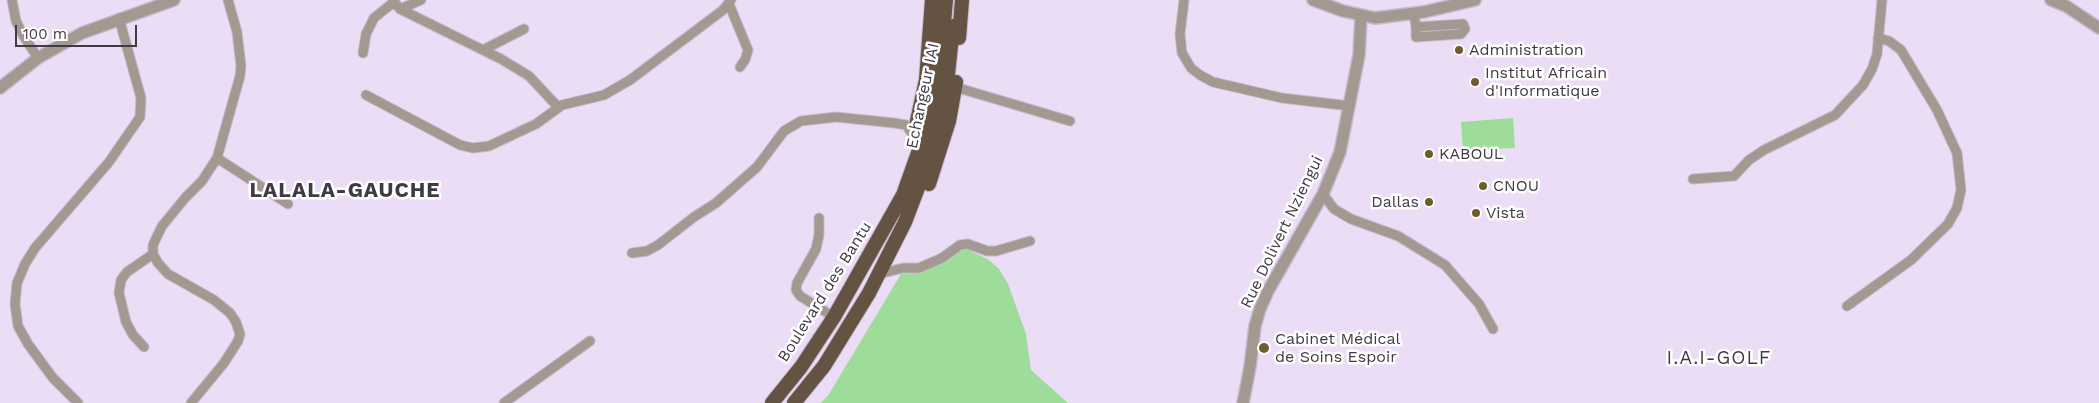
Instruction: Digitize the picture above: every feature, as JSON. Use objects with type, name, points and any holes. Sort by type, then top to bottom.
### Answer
[{"type":"highway","points":[[862,268],[900,182],[913,135],[926,80],[932,0]]},
{"type":"highway","name":"Echangeur IAI","points":[[909,196],[933,94],[942,44],[946,0]]},
{"type":"highway","name":"Echangeur IAI","points":[[909,196],[934,137],[946,84],[955,0]]},
{"type":"highway","points":[[880,274],[904,241],[923,199],[942,148],[955,87],[962,0]]},
{"type":"highway","name":"Boulevard des Bantu","points":[[772,403],[801,367],[909,196]]},
{"type":"highway","name":"Boulevard des Bantu","points":[[794,403],[824,366],[880,274],[905,222],[909,196]]},
{"type":"street","points":[[12,0],[20,28],[38,58]]},
{"type":"street","points":[[0,88],[38,58],[82,33],[119,18],[174,0]]},
{"type":"street","points":[[191,403],[224,362],[238,342],[240,334],[236,322],[230,313],[214,300],[168,274],[153,254],[153,245],[162,226],[202,181],[217,158],[240,76],[241,66],[237,32],[228,0]]},
{"type":"street","points":[[363,53],[366,34],[374,18],[396,3],[421,0]]},
{"type":"street","points":[[1184,0],[1180,34],[1182,53],[1192,68],[1200,75],[1213,82],[1282,98],[1350,106]]},
{"type":"street","points":[[1313,0],[1361,16],[1375,18],[1414,14],[1475,0]]},
{"type":"street","points":[[1693,179],[1734,176],[1739,173],[1749,160],[1764,150],[1835,116],[1863,85],[1872,69],[1882,0]]},
{"type":"street","points":[[2052,0],[2069,3],[2099,28]]},
{"type":"street","points":[[366,96],[460,145],[473,148],[489,146],[536,124],[558,108],[604,95],[630,80],[668,53],[723,10],[730,2],[748,50],[747,56],[740,67]]},
{"type":"street","points":[[396,3],[528,76],[558,108]]},
{"type":"street","points":[[1414,14],[1416,37],[1462,34],[1465,29],[1463,24],[1416,27]]},
{"type":"street","name":"Rue Dolivert Nziengui","points":[[1243,403],[1255,326],[1260,309],[1268,291],[1323,194],[1340,152],[1359,55],[1361,16]]},
{"type":"street","points":[[78,403],[53,378],[28,344],[18,326],[15,304],[17,283],[25,264],[35,248],[94,180],[140,117],[141,98],[119,18]]},
{"type":"street","points":[[483,50],[524,29]]},
{"type":"street","points":[[1847,306],[1911,260],[1948,224],[1957,208],[1961,190],[1957,153],[1937,110],[1901,50],[1889,41],[1878,38]]},
{"type":"street","points":[[955,87],[1070,121]]},
{"type":"street","points":[[632,253],[647,251],[658,245],[694,217],[716,203],[757,167],[784,131],[801,121],[836,117],[894,123],[906,125],[913,135]]},
{"type":"street","points":[[217,158],[288,204]]},
{"type":"street","points":[[1323,194],[1334,209],[1351,219],[1398,236],[1444,265],[1479,304],[1493,329]]},
{"type":"street","points":[[819,218],[819,235],[816,249],[797,283],[796,290],[800,296],[834,316]]},
{"type":"street","points":[[880,274],[903,268],[919,268],[942,258],[960,245],[968,244],[987,251],[996,251],[1030,241]]},
{"type":"street","points":[[144,347],[133,335],[126,322],[119,293],[121,280],[127,272],[153,254]]},
{"type":"street","points":[[504,403],[590,340]]},
{"type":"green space","points":[[1513,118],[1515,148],[1463,151],[1461,122]]},
{"type":"green space","points":[[963,247],[989,260],[999,269],[1008,284],[1026,334],[1031,370],[1068,403],[821,403],[829,394],[901,274],[915,273],[936,264]]},
{"type":"place","name":"Administration","points":[[1459,50]]},
{"type":"place","name":"Institut Africain d'Informatique","points":[[1475,82]]},
{"type":"place","name":"KABOUL","points":[[1429,154]]},
{"type":"place","name":"CNOU","points":[[1483,186]]},
{"type":"place","name":"Dallas","points":[[1429,202]]},
{"type":"place","name":"Vista","points":[[1476,213]]},
{"type":"place","name":"Cabinet Médical de Soins Espoir","points":[[1264,348]]},
{"type":"district","name":"LALALA-GAUCHE","points":[[345,191]]},
{"type":"district","name":"I.A.I-GOLF","points":[[1719,358]]}]
